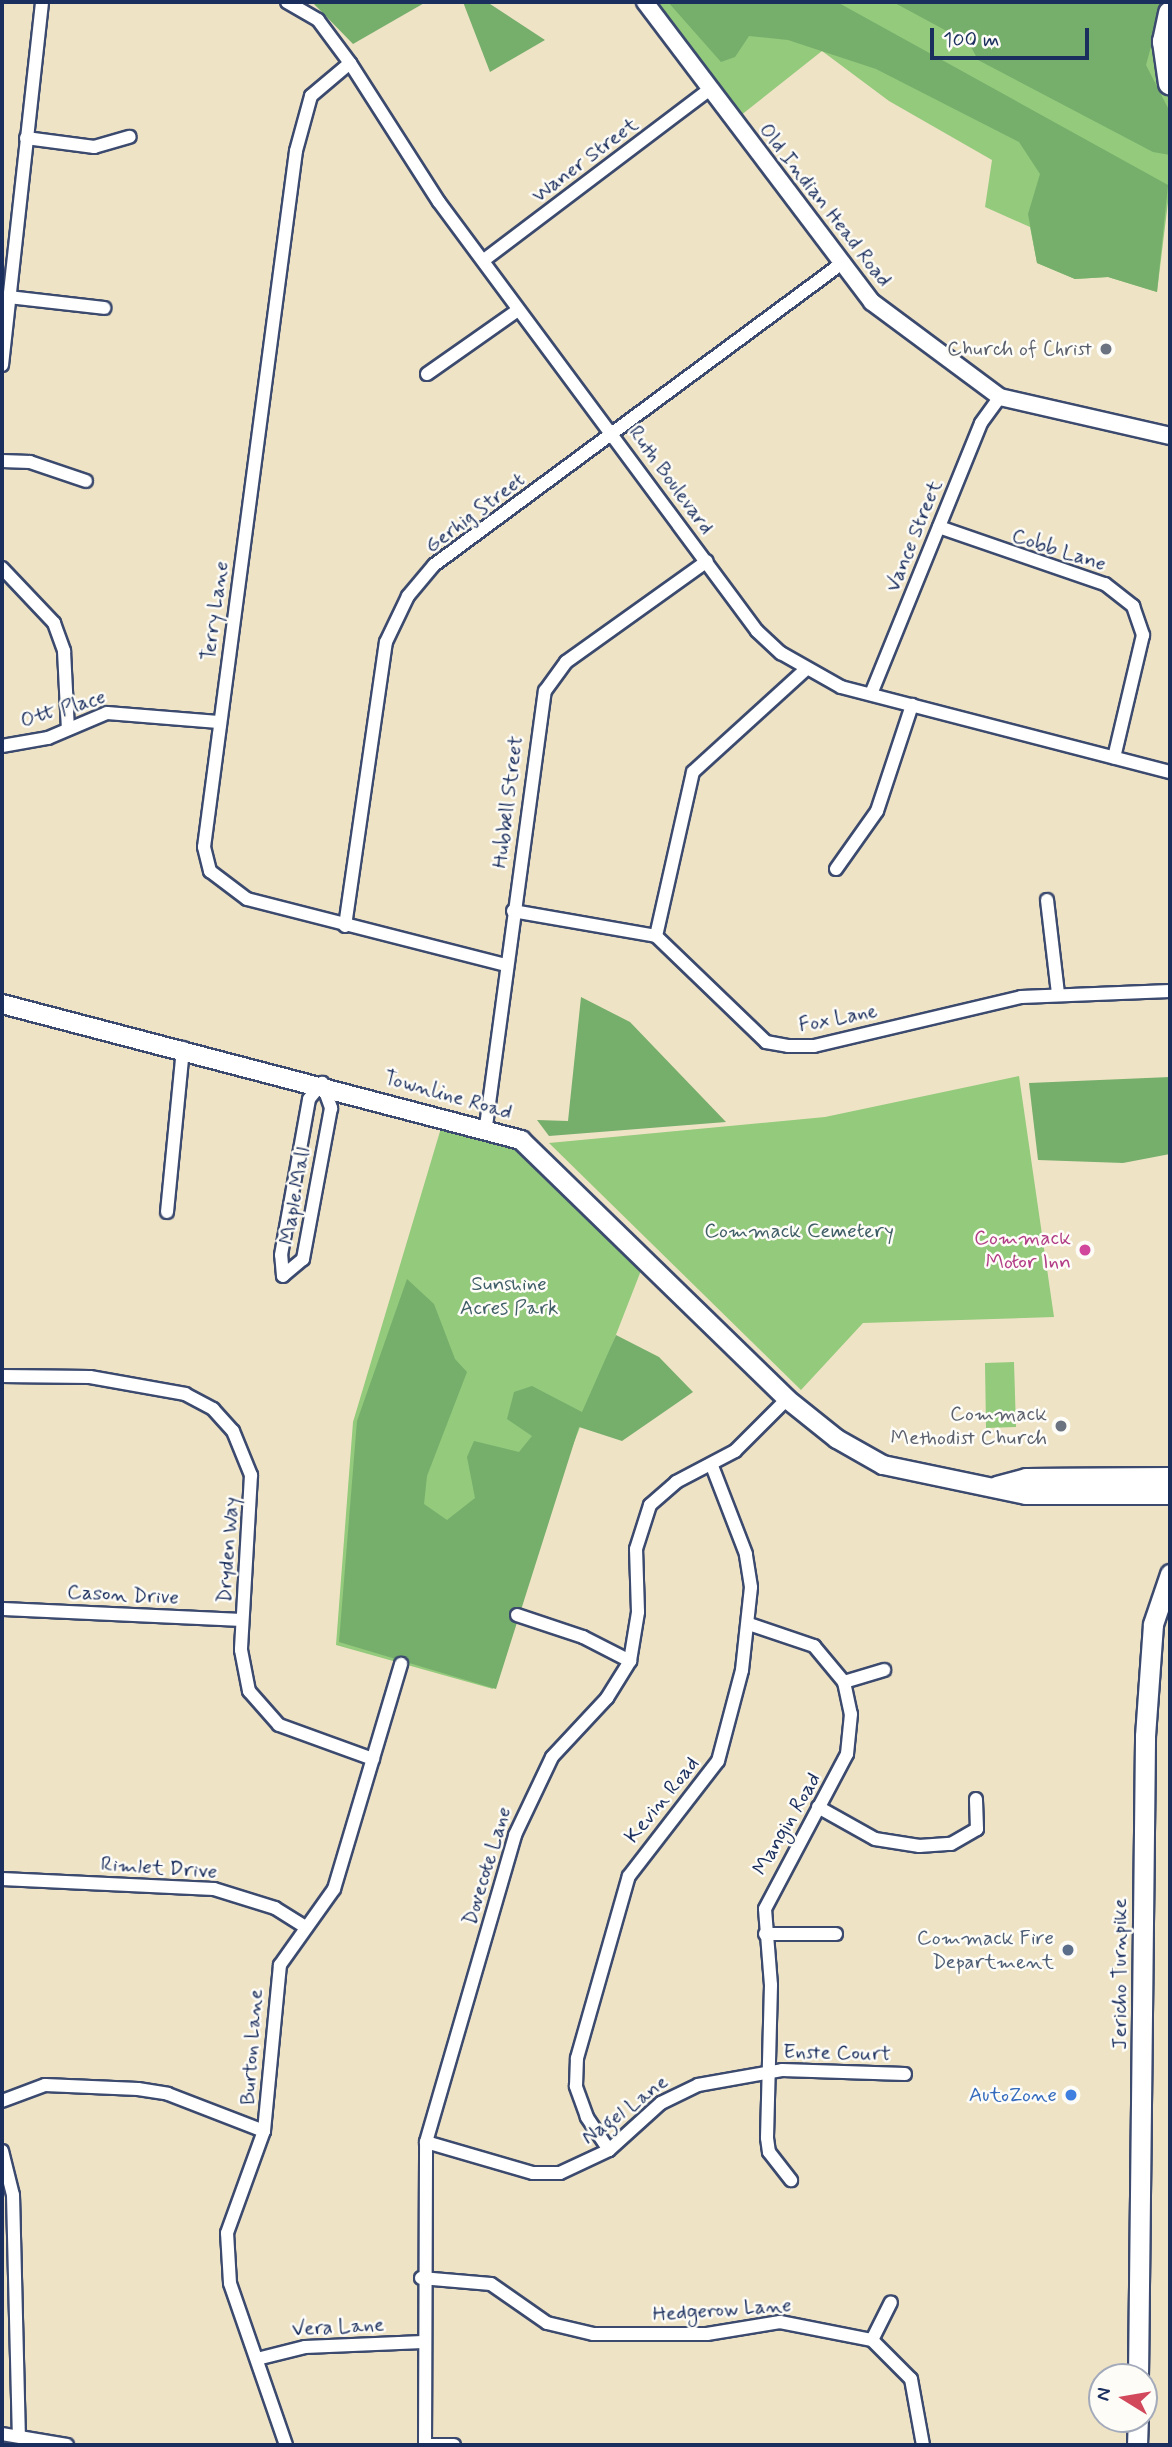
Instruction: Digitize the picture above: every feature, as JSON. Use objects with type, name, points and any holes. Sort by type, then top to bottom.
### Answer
[{"type":"highway","points":[[1170,13],[1164,41],[1170,83]]},
{"type":"main road","name":"Townline Road","points":[[2,1004],[322,1083],[486,1126],[521,1140],[549,1161],[787,1399],[837,1439],[883,1465],[959,1485],[996,1487]]},
{"type":"main road","points":[[996,1487],[1037,1477],[1170,1477]]},
{"type":"main road","points":[[996,1487],[1026,1495],[1170,1495]]},
{"type":"main road","name":"Jericho Turnpike","points":[[1138,2363],[1145,1736],[1153,1624],[1170,1574]]},
{"type":"street","points":[[2,365],[42,2]]},
{"type":"street","name":"Ruth Boulevard","points":[[287,2],[318,20],[518,310],[614,435],[757,631],[804,671],[871,694],[1170,772]]},
{"type":"street","name":"Old Indian Head Road","points":[[645,2],[872,302],[1000,397],[1170,436]]},
{"type":"street","name":"Terry Lane","points":[[350,63],[311,96],[300,126],[204,847],[210,871],[247,900],[506,965]]},
{"type":"street","name":"Waner Street","points":[[484,260],[709,90]]},
{"type":"street","points":[[26,138],[94,147],[130,136]]},
{"type":"street","name":"Gerhig Street","points":[[345,926],[386,642],[408,596],[435,565],[614,435],[841,264]]},
{"type":"street","points":[[8,297],[104,308]]},
{"type":"street","points":[[427,374],[518,310]]},
{"type":"street","name":"Vance Street","points":[[871,694],[981,423],[1000,397]]},
{"type":"street","points":[[2,461],[43,465],[86,481]]},
{"type":"street","name":"Cobb Lane","points":[[939,527],[1048,570],[1105,584],[1133,606],[1143,635],[1114,758]]},
{"type":"street","name":"Hubbell Street","points":[[486,1126],[513,911],[545,691],[566,662],[707,561]]},
{"type":"street","points":[[2,568],[54,623],[64,650],[68,729]]},
{"type":"street","points":[[513,911],[656,936],[693,772],[804,671]]},
{"type":"street","points":[[836,869],[877,811],[912,705]]},
{"type":"street","name":"Ott Place","points":[[2,746],[68,729],[107,712],[219,722]]},
{"type":"street","points":[[1047,900],[1058,993]]},
{"type":"street","name":"Fox Lane","points":[[656,936],[766,1042],[788,1046],[1058,993],[1170,991]]},
{"type":"street","points":[[167,1212],[183,1048]]},
{"type":"street","name":"Maple Mall","points":[[322,1083],[331,1108],[303,1259],[283,1276],[281,1255],[309,1099],[322,1083]]},
{"type":"street","name":"Dryden Way","points":[[2,1376],[90,1377],[185,1394],[213,1409],[233,1431],[251,1475],[243,1620],[243,1673],[258,1707],[304,1737],[373,1759]]},
{"type":"street","name":"Dovecote Lane","points":[[425,2445],[421,2278],[426,2142],[528,1798],[552,1757],[607,1698],[630,1661],[640,1524],[662,1493],[712,1466],[787,1399]]},
{"type":"street","name":"Kevin Road","points":[[609,2150],[587,2117],[576,2086],[577,2058],[629,1876],[644,1850],[705,1782],[722,1749],[749,1624],[746,1554],[712,1466]]},
{"type":"street","name":"Cason Drive","points":[[2,1609],[243,1620]]},
{"type":"street","points":[[517,1615],[571,1632],[630,1661]]},
{"type":"street","points":[[749,1624],[814,1646],[844,1682],[884,1670]]},
{"type":"street","name":"Burton Lane","points":[[283,2444],[227,2257],[235,2204],[264,2131],[275,1988],[285,1955],[334,1889],[401,1664]]},
{"type":"street","name":"Mangin Road","points":[[791,2179],[769,2152],[765,1934],[775,1881],[818,1807],[851,1735],[844,1682]]},
{"type":"street","points":[[818,1807],[875,1839],[919,1846],[951,1844],[977,1829],[976,1799]]},
{"type":"street","name":"Rimlet Drive","points":[[2,1879],[214,1889],[275,1908],[304,1927]]},
{"type":"street","points":[[765,1934],[836,1934]]},
{"type":"street","name":"Nagel Lane","points":[[426,2142],[533,2173],[560,2173],[609,2150],[680,2092],[768,2071]]},
{"type":"street","name":"Enste Court","points":[[768,2071],[905,2074]]},
{"type":"street","points":[[2,2101],[46,2085],[138,2089],[167,2094],[264,2131]]},
{"type":"street","points":[[2,2151],[13,2195],[19,2435]]},
{"type":"street","name":"Hedgerow Lane","points":[[421,2278],[491,2284],[547,2323],[593,2334],[707,2334],[780,2322],[872,2340]]},
{"type":"street","points":[[891,2302],[872,2340],[911,2379],[923,2445],[915,2445]]},
{"type":"street","name":"Vera Lane","points":[[257,2359],[305,2347],[423,2343]]},
{"type":"street","points":[[2,2434],[67,2445]]},
{"type":"street","points":[[425,2445],[454,2445]]},
{"type":"green space","points":[[312,2],[426,2],[353,44]]},
{"type":"green space","points":[[463,2],[487,2],[545,40],[490,72]]},
{"type":"green space","points":[[653,2],[1169,2],[1157,55],[1170,98],[1170,186],[1157,292],[1108,277],[1075,279],[1037,263],[1030,227],[985,207],[992,160],[889,101],[822,51],[740,116]]},
{"type":"green space","points":[[668,2],[837,2],[1168,185],[1157,292],[1108,277],[1075,279],[1037,263],[1028,214],[1040,174],[1019,142],[876,69],[788,40],[749,36],[735,57],[721,62]]},
{"type":"green space","points":[[893,2],[1163,2],[1146,65],[1170,112],[1170,155],[1153,152],[978,60],[969,43]]},
{"type":"green space","points":[[581,997],[630,1022],[726,1122],[549,1136],[537,1120],[568,1121]]},
{"type":"green space","name":"Commack Cemetery","points":[[1019,1076],[1054,1317],[863,1323],[801,1390],[549,1143],[825,1117]]},
{"type":"green space","points":[[1170,1077],[1170,1154],[1123,1163],[1038,1160],[1029,1083]]},
{"type":"green space","name":"Sunshine Acres Park","points":[[441,1128],[519,1147],[642,1268],[541,1527],[493,1689],[336,1645],[353,1422]]},
{"type":"green space","points":[[407,1279],[434,1304],[455,1359],[467,1372],[427,1476],[424,1504],[447,1520],[475,1498],[467,1457],[474,1441],[519,1452],[532,1436],[507,1419],[514,1392],[532,1386],[582,1412],[616,1335],[659,1357],[693,1392],[622,1441],[579,1427],[496,1689],[339,1642],[357,1421]]},
{"type":"green space","points":[[1014,1362],[1016,1427],[986,1428],[985,1363]]},
{"type":"place","name":"Church of Christ","points":[[1106,349]]},
{"type":"place","name":"Commack Motor Inn","points":[[1085,1250]]},
{"type":"place","name":"Commack Methodist Church","points":[[1061,1426]]},
{"type":"place","name":"Commack Fire Department","points":[[1068,1950]]},
{"type":"place","name":"AutoZone","points":[[1071,2095]]}]
